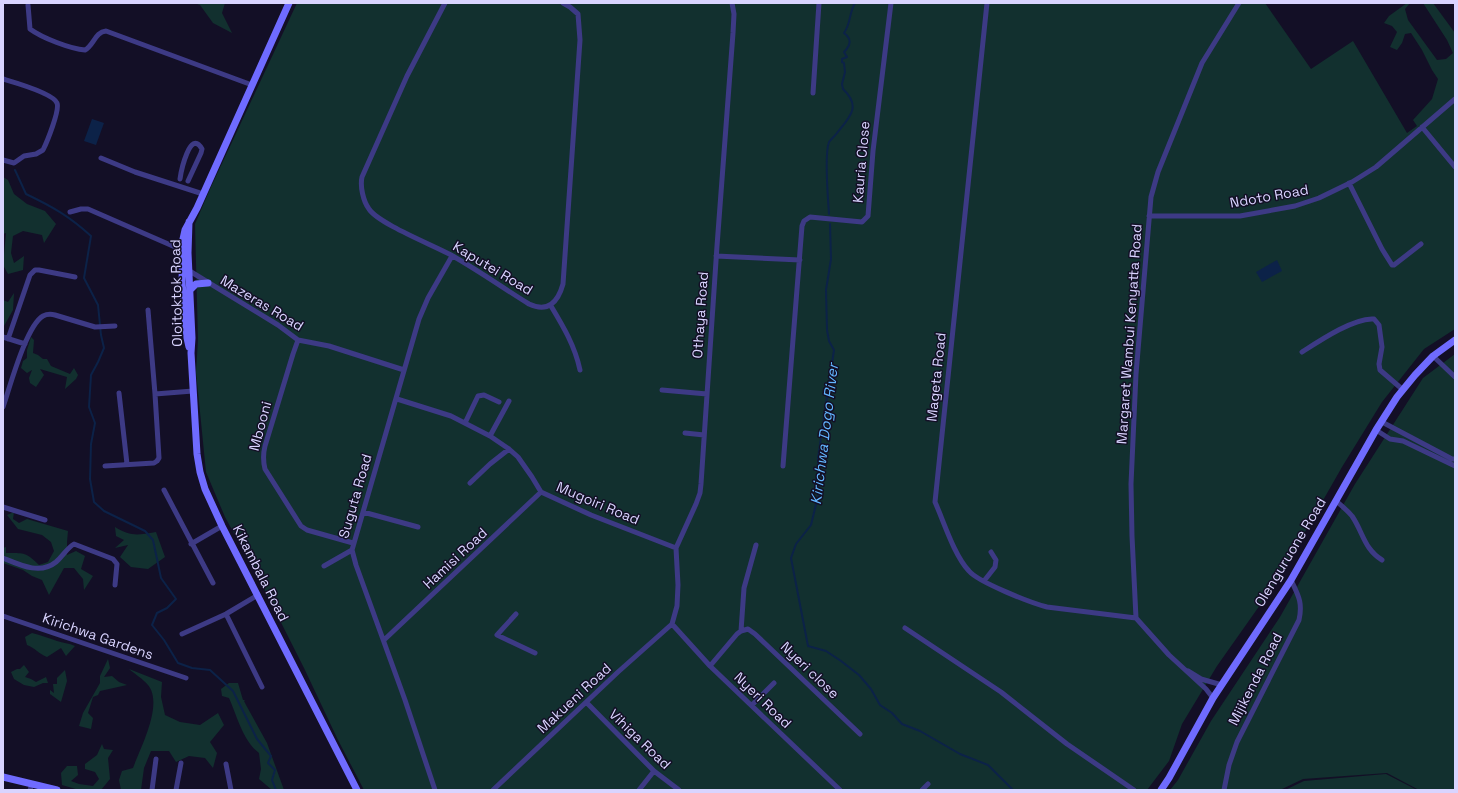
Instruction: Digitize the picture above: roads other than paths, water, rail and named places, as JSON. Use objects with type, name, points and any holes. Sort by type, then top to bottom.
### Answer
[{"type":"main road","name":"Oloitoktok Road","points":[[191,353],[187,338],[183,298],[182,250],[185,230],[288,4]]},
{"type":"main road","name":"Oloitoktok Road","points":[[189,222],[188,247],[191,275],[191,353]]},
{"type":"main road","points":[[183,298],[191,275]]},
{"type":"main road","points":[[190,290],[196,284],[208,283]]},
{"type":"main road","name":"Olenguruone Road","points":[[1161,790],[1170,778],[1213,698],[1291,580],[1376,430],[1402,389],[1433,356],[1455,340]]},
{"type":"main road","name":"Kikambala Road","points":[[191,353],[197,454],[205,489],[222,526],[357,790]]},
{"type":"main road","points":[[3,777],[31,787],[57,790]]},
{"type":"street","name":"Kaputei Road","points":[[445,3],[407,76],[361,183],[368,208],[374,214],[394,226],[452,256],[534,307],[551,306]]},
{"type":"street","points":[[563,3],[578,14],[580,40],[563,284],[557,299],[551,306],[570,338],[578,358],[580,370]]},
{"type":"street","name":"Othaya Road","points":[[672,624],[677,606],[678,585],[676,548],[700,493],[716,256],[734,26],[732,3]]},
{"type":"street","points":[[812,93],[819,3]]},
{"type":"street","name":"Kauria Close","points":[[783,466],[802,226],[806,218],[810,217],[862,222],[866,220],[868,216],[873,152],[891,3]]},
{"type":"street","name":"Mageta Road","points":[[987,3],[935,502],[962,562],[973,575],[1047,608],[1136,618]]},
{"type":"street","name":"Margaret Wambui Kenyatta Road","points":[[1136,618],[1131,484],[1136,374],[1151,197],[1158,172],[1199,69],[1210,48],[1239,3]]},
{"type":"street","points":[[28,5],[30,30],[40,36],[70,47],[87,50],[99,33],[106,31],[252,85]]},
{"type":"street","points":[[3,79],[48,95],[56,100],[58,107],[43,150],[36,154],[24,156],[14,163],[3,160]]},
{"type":"street","name":"Ndoto Road","points":[[1149,216],[1240,216],[1301,204],[1319,198],[1376,167],[1455,99]]},
{"type":"street","points":[[1422,127],[1455,167]]},
{"type":"street","points":[[180,179],[182,166],[191,145],[198,145],[202,149],[201,153],[188,182]]},
{"type":"street","points":[[101,158],[135,172],[202,194]]},
{"type":"street","points":[[1349,183],[1382,249],[1392,265],[1421,244]]},
{"type":"street","points":[[70,212],[88,209],[182,250]]},
{"type":"street","name":"Suguta Road","points":[[435,790],[352,550],[419,319],[428,298],[452,256]]},
{"type":"street","points":[[716,256],[800,260]]},
{"type":"street","name":"Mazeras Road","points":[[182,266],[191,275],[208,283],[278,325],[298,340],[329,346],[404,370]]},
{"type":"street","points":[[25,344],[5,338],[32,273],[39,270],[75,277]]},
{"type":"street","points":[[106,466],[154,462],[159,458],[148,310]]},
{"type":"street","points":[[3,407],[25,344],[39,320],[46,315],[55,315],[95,327],[115,326]]},
{"type":"street","points":[[1302,352],[1343,328],[1365,320],[1374,319],[1378,325],[1382,351],[1379,364],[1380,370],[1402,389]]},
{"type":"street","name":"Mbooni","points":[[298,340],[265,446],[263,456],[265,469],[301,526],[307,530],[354,543]]},
{"type":"street","points":[[1433,356],[1455,377]]},
{"type":"street","points":[[662,390],[707,394]]},
{"type":"street","points":[[155,394],[193,391]]},
{"type":"street","points":[[119,393],[127,464]]},
{"type":"street","points":[[465,423],[478,396],[484,395],[499,402]]},
{"type":"street","name":"Mugoiri Road","points":[[397,399],[451,416],[490,436],[510,449],[527,469],[541,492],[591,515],[676,548]]},
{"type":"street","points":[[490,436],[509,401]]},
{"type":"street","points":[[1382,422],[1452,459],[1455,459]]},
{"type":"street","points":[[1376,430],[1390,439],[1403,441],[1455,466]]},
{"type":"street","points":[[685,433],[704,435]]},
{"type":"street","points":[[470,483],[490,464],[510,449]]},
{"type":"street","points":[[164,490],[191,544],[213,583]]},
{"type":"street","name":"Hamisi Road","points":[[384,640],[541,492]]},
{"type":"street","points":[[1336,501],[1348,511],[1372,554],[1382,560]]},
{"type":"street","points":[[3,507],[45,520]]},
{"type":"street","points":[[363,512],[418,527]]},
{"type":"street","points":[[191,544],[222,526]]},
{"type":"street","points":[[3,558],[25,566],[41,569],[58,561],[68,548],[74,544],[113,559],[117,564],[115,585]]},
{"type":"street","points":[[710,666],[741,631],[744,588],[756,545]]},
{"type":"street","points":[[324,566],[352,550]]},
{"type":"street","points":[[984,581],[996,564],[996,560],[991,552]]},
{"type":"street","name":"Mijikenda Road","points":[[1224,790],[1229,765],[1237,742],[1299,620],[1301,602],[1291,580]]},
{"type":"street","points":[[182,634],[226,614],[258,595]]},
{"type":"street","points":[[226,614],[262,687]]},
{"type":"street","points":[[516,614],[497,635],[535,653]]},
{"type":"street","name":"Kirichwa Gardens","points":[[3,616],[186,678]]},
{"type":"street","points":[[1136,618],[1153,639],[1206,689],[1213,698]]},
{"type":"street","name":"Nyeri Road","points":[[672,624],[710,666],[840,790]]},
{"type":"street","name":"Makueni Road","points":[[493,790],[618,672],[672,624]]},
{"type":"street","points":[[905,628],[1001,692],[1067,744],[1134,790]]},
{"type":"street","name":"Nyeri close","points":[[741,631],[748,629],[755,634],[860,734]]},
{"type":"street","points":[[1182,668],[1201,679],[1222,685]]},
{"type":"street","points":[[752,705],[774,683]]},
{"type":"street","name":"Vihiga Road","points":[[586,703],[654,771],[679,790]]},
{"type":"street","points":[[152,790],[156,759]]},
{"type":"street","points":[[176,790],[182,763]]},
{"type":"street","points":[[226,764],[232,790]]},
{"type":"street","points":[[640,790],[654,771]]},
{"type":"street","points":[[922,790],[928,784]]},
{"type":"water","points":[[92,119],[104,123],[96,145],[84,141]]},
{"type":"water","points":[[1277,260],[1282,271],[1262,282],[1256,272]]},
{"type":"waterway","name":"Kirichwa Dogo River","points":[[829,214],[827,177],[829,142],[850,116],[853,106],[852,101],[843,89],[842,84],[845,72],[842,59],[847,57],[844,52],[850,42],[847,35],[844,33],[848,26],[855,3]]},
{"type":"waterway","points":[[15,170],[26,194],[60,212],[91,236],[84,278],[98,305],[104,348],[91,375],[89,407],[95,423],[91,444],[90,479],[94,502],[104,511],[145,531],[153,540],[161,578],[176,599],[167,608],[157,613],[152,625],[164,640],[178,663],[192,668],[210,670],[233,691],[257,739],[271,756],[268,763],[275,770],[272,780],[276,790]]},
{"type":"waterway","name":"Kirichwa Dogo River","points":[[830,224],[831,259],[826,290],[827,330],[829,341],[834,350],[818,458],[818,496],[811,525],[796,544],[791,558],[808,646],[826,651],[859,675],[871,689],[880,705],[892,713],[902,724],[920,731],[960,754],[988,765],[1013,790]]}]
